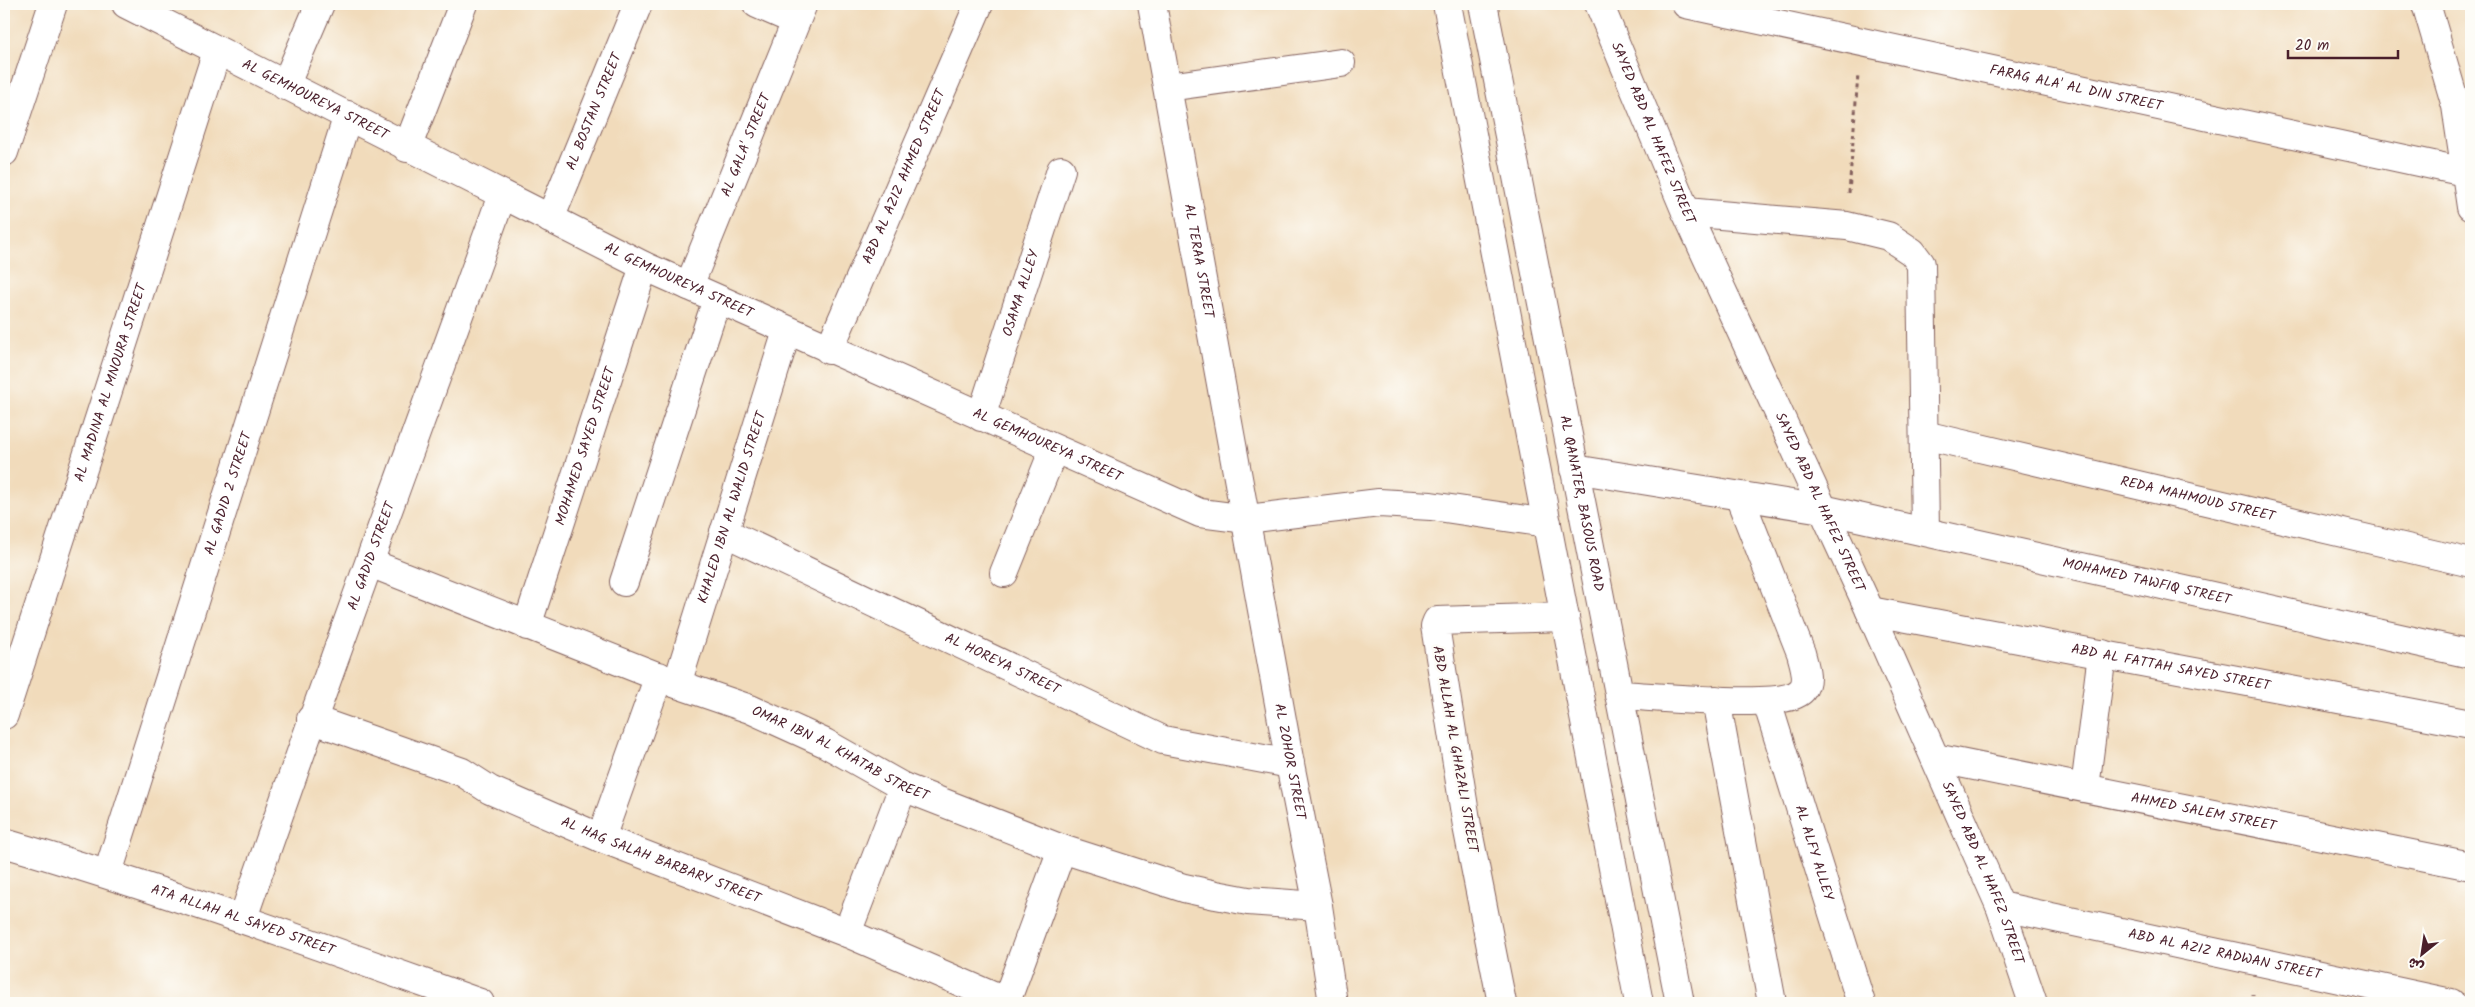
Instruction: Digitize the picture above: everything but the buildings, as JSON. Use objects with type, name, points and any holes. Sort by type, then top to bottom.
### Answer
[{"type":"street","points":[[4,152],[14,81],[53,4]]},
{"type":"street","points":[[285,86],[320,4]]},
{"type":"street","points":[[407,148],[463,4]]},
{"type":"street","name":"AL BOSTAN STREET","points":[[550,219],[638,4]]},
{"type":"street","points":[[757,4],[799,12]]},
{"type":"street","name":"ABD AL AZIZ AHMED STREET","points":[[829,350],[979,4]]},
{"type":"street","name":"AL TERAA STREET","points":[[1152,4],[1247,519]]},
{"type":"street","points":[[1447,4],[1639,1003]]},
{"type":"street","name":"AL QANATER, BASOUS ROAD","points":[[1483,4],[1680,1003]]},
{"type":"street","name":"SAYED ABD AL HAFEZ STREET","points":[[1599,4],[1686,212],[1870,611],[2000,906],[2033,1003]]},
{"type":"street","name":"FARAG ALA' AL DIN STREET","points":[[1686,4],[2465,172]]},
{"type":"street","points":[[2426,4],[2464,108],[2465,172],[2471,207]]},
{"type":"street","name":"AL GEMHOUREYA STREET","points":[[143,8],[217,51],[285,86],[348,115],[407,148],[644,266],[829,350],[1200,513],[1247,519],[1379,503],[1431,506],[1547,523]]},
{"type":"street","name":"AL GALA' STREET","points":[[689,286],[799,12]]},
{"type":"street","name":"AL MADINA AL MNOURA STREET","points":[[4,715],[217,51]]},
{"type":"street","points":[[1168,87],[1340,63]]},
{"type":"street","name":"AL GADID 2 STREET","points":[[108,873],[348,115]]},
{"type":"street","name":"OSAMA ALLEY","points":[[981,417],[1061,170]]},
{"type":"street","name":"AL GADID STREET","points":[[242,918],[502,195]]},
{"type":"street","points":[[1686,212],[1846,226],[1888,236],[1912,252],[1921,264],[1925,531]]},
{"type":"street","name":"MOHAMED SAYED STREET","points":[[527,626],[644,266]]},
{"type":"street","points":[[624,582],[717,299]]},
{"type":"street","name":"KHALED IBN AL WALID STREET","points":[[602,838],[668,680],[724,532],[787,331]]},
{"type":"street","name":"REDA MAHMOUD STREET","points":[[1924,435],[2471,563]]},
{"type":"street","points":[[1004,573],[1054,449]]},
{"type":"street","name":"MOHAMED TAWFIQ STREET","points":[[1574,469],[1822,509],[2471,654]]},
{"type":"street","points":[[1619,695],[1767,702],[1793,697],[1804,688],[1805,671],[1801,653],[1739,496]]},
{"type":"street","name":"AL ZOHOR STREET","points":[[1247,519],[1290,764],[1318,906],[1333,1003]]},
{"type":"street","name":"AL HOREYA STREET","points":[[724,532],[1163,740],[1290,764]]},
{"type":"street","name":"OMAR IBN AL KHATAB STREET","points":[[370,563],[527,626],[750,709],[825,743],[903,787],[1062,850],[1184,888],[1248,901],[1318,906]]},
{"type":"street","name":"ABD AL FATTAH SAYED STREET","points":[[1870,611],[2471,724]]},
{"type":"street","name":"ABD ALLAH AL GHAZALI STREET","points":[[1502,1003],[1467,826],[1435,626],[1437,622],[1565,617]]},
{"type":"street","points":[[2085,788],[2102,654]]},
{"type":"street","points":[[1716,700],[1772,1003]]},
{"type":"street","name":"AL ALFY ALLEY","points":[[1767,702],[1861,1003]]},
{"type":"street","name":"AL HAG SALAH BARBARY STREET","points":[[312,719],[462,772],[490,790],[602,838],[847,933],[1008,1003]]},
{"type":"street","name":"AHMED SALEM STREET","points":[[1935,758],[2471,866]]},
{"type":"street","points":[[847,933],[903,787]]},
{"type":"street","name":"ATA ALLAH AL SAYED STREET","points":[[4,843],[108,873],[242,918],[480,1003]]},
{"type":"street","points":[[1008,1003],[1062,850]]},
{"type":"street","name":"ABD AL AZIZ RADWAN STREET","points":[[2000,906],[2451,1003]]},
{"type":"path","points":[[1846,226],[1861,42]]}]
